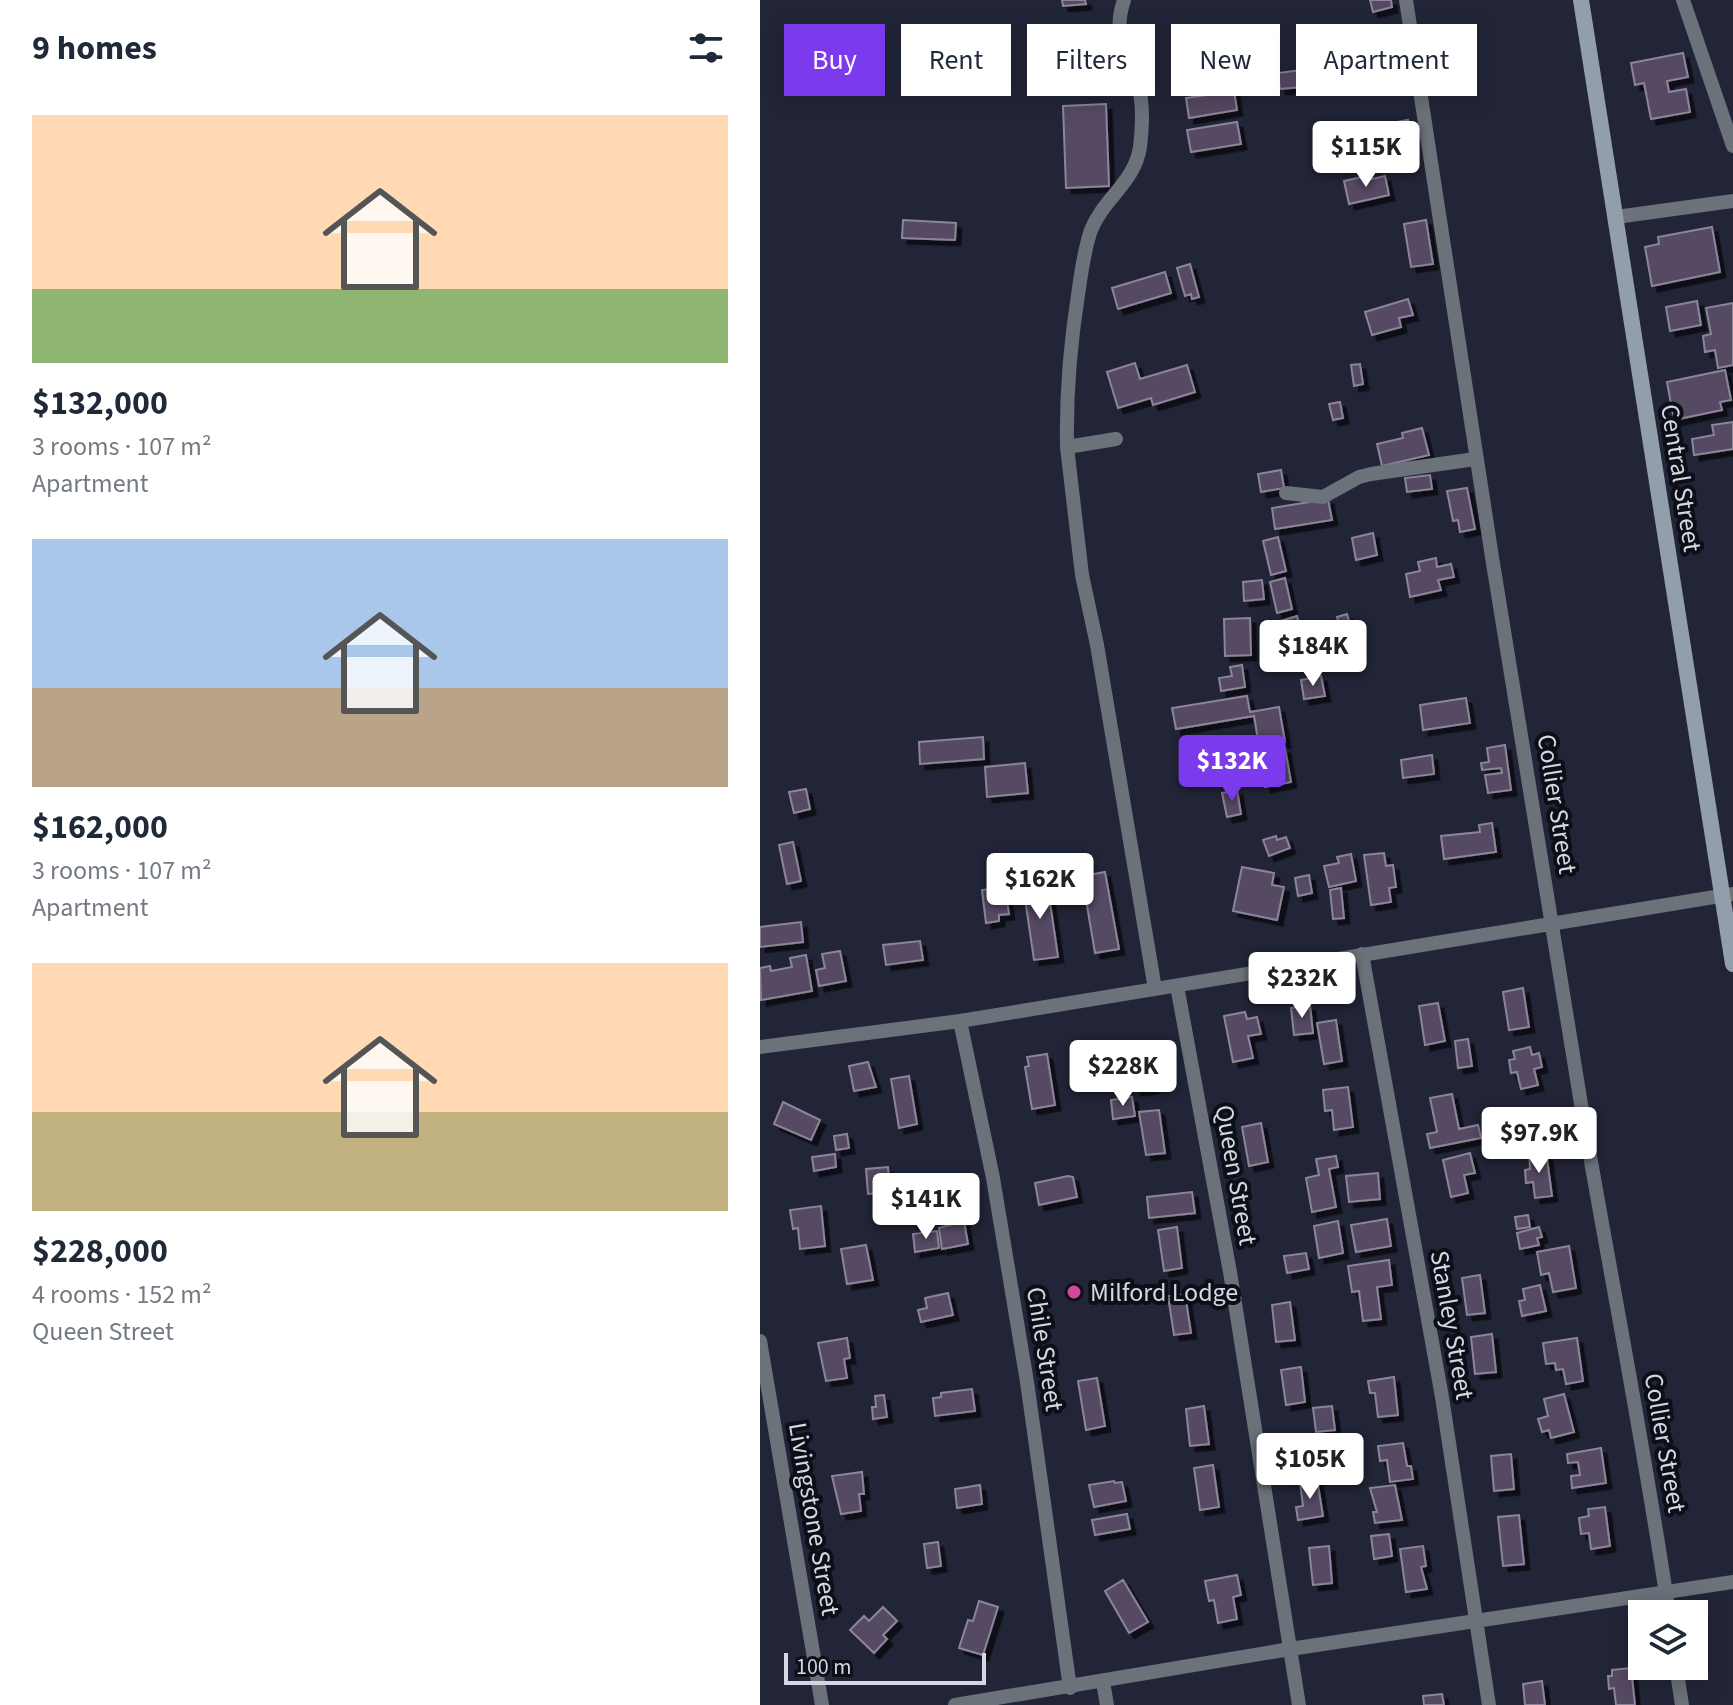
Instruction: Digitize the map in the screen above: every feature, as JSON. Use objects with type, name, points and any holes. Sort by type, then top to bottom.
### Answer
[{"type":"main road","name":"Central Street","points":[[1581,0],[1727,894],[1733,964]]},
{"type":"street","points":[[1124,0],[1119,29],[1141,98],[1140,147],[1128,178],[1092,228],[1084,258],[1071,344],[1066,403],[1067,447],[1082,575],[1100,661],[1155,989]]},
{"type":"street","name":"Collier Street","points":[[1406,0],[1475,459],[1667,1600]]},
{"type":"street","points":[[1683,0],[1733,146]]},
{"type":"street","points":[[1616,217],[1733,201]]},
{"type":"street","points":[[1067,447],[1116,439]]},
{"type":"street","points":[[1286,493],[1323,497],[1371,474],[1475,459]]},
{"type":"street","points":[[760,1047],[960,1021],[1727,894]]},
{"type":"street","name":"Stanley Street","points":[[1362,954],[1442,1397],[1489,1705]]},
{"type":"street","name":"Queen Street","points":[[1177,986],[1232,1287],[1299,1705]]},
{"type":"street","name":"Chile Street","points":[[960,1021],[993,1178],[1027,1382],[1070,1688]]},
{"type":"street","name":"Livingstone Street","points":[[760,1341],[822,1705]]},
{"type":"street","points":[[955,1705],[1290,1649],[1733,1582]]},
{"type":"street","points":[[1678,1680],[1682,1705]]},
{"type":"street","points":[[1103,1682],[1107,1705]]},
{"type":"building","points":[[1062,0],[1085,0],[1086,4],[1063,6]]},
{"type":"building","points":[[1370,0],[1391,0],[1392,7],[1373,12]]},
{"type":"building","points":[[1683,53],[1688,77],[1667,81],[1669,92],[1686,89],[1690,112],[1651,119],[1644,83],[1635,85],[1631,63]]},
{"type":"building","points":[[1296,71],[1296,88],[1280,89],[1280,73]]},
{"type":"building","points":[[1235,96],[1237,110],[1189,118],[1186,98]]},
{"type":"building","points":[[1106,104],[1109,186],[1066,188],[1063,106]]},
{"type":"building","points":[[1408,120],[1411,141],[1390,145],[1386,124]]},
{"type":"building","points":[[1237,122],[1241,144],[1191,152],[1187,130]]},
{"type":"building","points":[[1371,175],[1372,179],[1385,176],[1389,195],[1349,204],[1344,181]]},
{"type":"building","points":[[903,220],[956,223],[955,240],[902,238]]},
{"type":"building","points":[[1426,220],[1433,264],[1411,267],[1404,224]]},
{"type":"building","points":[[1712,227],[1720,272],[1652,286],[1645,247],[1659,244],[1658,237]]},
{"type":"building","points":[[1190,264],[1199,297],[1192,299],[1191,294],[1185,296],[1177,268]]},
{"type":"building","points":[[1165,272],[1171,293],[1118,309],[1112,288]]},
{"type":"building","points":[[1408,299],[1413,315],[1399,318],[1401,327],[1372,335],[1365,312]]},
{"type":"building","points":[[1697,301],[1701,325],[1670,331],[1666,307]]},
{"type":"building","points":[[1733,303],[1733,365],[1718,368],[1715,350],[1705,352],[1703,336],[1711,334],[1706,308]]},
{"type":"building","points":[[1135,363],[1140,379],[1187,365],[1195,392],[1153,405],[1151,398],[1118,408],[1107,372]]},
{"type":"building","points":[[1360,364],[1363,384],[1354,386],[1351,365]]},
{"type":"building","points":[[1725,370],[1731,400],[1720,402],[1722,410],[1674,420],[1667,382]]},
{"type":"building","points":[[1340,402],[1343,418],[1333,420],[1329,404]]},
{"type":"building","points":[[1733,422],[1733,449],[1694,455],[1692,439],[1714,435],[1712,425]]},
{"type":"building","points":[[1422,428],[1429,455],[1382,466],[1377,444],[1403,438],[1402,433]]},
{"type":"building","points":[[1281,470],[1284,488],[1261,492],[1258,474]]},
{"type":"building","points":[[1430,475],[1432,489],[1407,492],[1405,478]]},
{"type":"building","points":[[1467,488],[1475,529],[1460,532],[1458,520],[1453,521],[1447,491]]},
{"type":"building","points":[[1328,499],[1332,520],[1275,529],[1272,508]]},
{"type":"building","points":[[1373,533],[1377,555],[1356,560],[1352,538]]},
{"type":"building","points":[[1278,537],[1286,571],[1271,575],[1263,541]]},
{"type":"building","points":[[1436,558],[1437,567],[1451,564],[1454,577],[1438,580],[1441,590],[1410,597],[1406,574],[1420,571],[1418,562]]},
{"type":"building","points":[[1285,578],[1292,609],[1277,613],[1270,582]]},
{"type":"building","points":[[1262,580],[1264,599],[1244,601],[1243,582]]},
{"type":"building","points":[[1347,614],[1352,632],[1342,635],[1337,617]]},
{"type":"building","points":[[1297,616],[1305,646],[1289,650],[1281,621]]},
{"type":"building","points":[[1250,618],[1251,655],[1225,656],[1224,619]]},
{"type":"building","points":[[1242,665],[1245,687],[1221,691],[1219,678],[1232,676],[1230,667]]},
{"type":"building","points":[[1321,676],[1325,696],[1304,699],[1301,680]]},
{"type":"building","points":[[1247,696],[1250,712],[1279,707],[1285,742],[1259,746],[1254,716],[1176,729],[1172,708]]},
{"type":"building","points":[[1466,698],[1470,723],[1423,730],[1420,705]]},
{"type":"building","points":[[983,737],[984,759],[920,764],[919,742]]},
{"type":"building","points":[[1505,745],[1511,790],[1488,793],[1485,775],[1502,773],[1501,768],[1482,770],[1481,763],[1489,762],[1487,748]]},
{"type":"building","points":[[1285,748],[1291,782],[1265,787],[1259,753]]},
{"type":"building","points":[[1432,755],[1434,774],[1403,778],[1401,760]]},
{"type":"building","points":[[1025,763],[1028,793],[987,797],[985,767]]},
{"type":"building","points":[[806,789],[810,809],[794,813],[789,792]]},
{"type":"building","points":[[1237,790],[1241,814],[1227,817],[1222,793]]},
{"type":"building","points":[[1492,823],[1496,852],[1444,859],[1441,836],[1480,832],[1479,825]]},
{"type":"building","points":[[1276,836],[1277,840],[1286,837],[1290,848],[1269,856],[1263,840]]},
{"type":"building","points":[[793,842],[801,881],[787,884],[779,845]]},
{"type":"building","points":[[1384,853],[1386,866],[1393,865],[1396,887],[1389,888],[1391,902],[1371,905],[1364,855]]},
{"type":"building","points":[[1351,854],[1356,881],[1329,887],[1324,866],[1339,863],[1337,857]]},
{"type":"building","points":[[1242,867],[1274,873],[1272,885],[1284,887],[1277,920],[1233,911]]},
{"type":"building","points":[[1105,872],[1119,949],[1095,953],[1082,876]]},
{"type":"building","points":[[1011,875],[1015,893],[1008,895],[1004,877]]},
{"type":"building","points":[[1309,875],[1312,893],[1298,896],[1295,878]]},
{"type":"building","points":[[1047,882],[1058,957],[1034,960],[1023,885]]},
{"type":"building","points":[[1005,887],[1009,914],[999,915],[999,921],[986,923],[982,890]]},
{"type":"building","points":[[1341,888],[1344,918],[1333,919],[1330,890]]},
{"type":"building","points":[[801,922],[803,942],[760,947],[760,927]]},
{"type":"building","points":[[920,941],[923,960],[886,965],[883,945]]},
{"type":"building","points":[[840,951],[846,981],[819,986],[816,970],[825,968],[822,954]]},
{"type":"building","points":[[806,955],[812,991],[761,1000],[760,968],[770,966],[771,971],[792,967],[790,958]]},
{"type":"building","points":[[1523,988],[1529,1027],[1509,1030],[1503,992]]},
{"type":"building","points":[[1438,1003],[1445,1041],[1425,1045],[1419,1006]]},
{"type":"building","points":[[1310,1005],[1313,1033],[1294,1035],[1291,1008]]},
{"type":"building","points":[[1245,1012],[1247,1019],[1257,1017],[1261,1034],[1248,1036],[1253,1058],[1233,1062],[1224,1016]]},
{"type":"building","points":[[1336,1020],[1342,1061],[1324,1064],[1317,1023]]},
{"type":"building","points":[[1468,1039],[1472,1066],[1458,1068],[1455,1041]]},
{"type":"building","points":[[1530,1047],[1532,1055],[1539,1053],[1542,1067],[1534,1069],[1538,1085],[1521,1089],[1517,1072],[1511,1073],[1509,1060],[1515,1059],[1513,1051]]},
{"type":"building","points":[[1148,1049],[1153,1088],[1136,1090],[1131,1051]]},
{"type":"building","points":[[1047,1054],[1055,1105],[1032,1109],[1025,1067],[1029,1066],[1027,1057]]},
{"type":"building","points":[[868,1062],[876,1087],[854,1091],[849,1066]]},
{"type":"building","points":[[909,1076],[917,1124],[899,1128],[891,1079]]},
{"type":"building","points":[[1348,1087],[1353,1127],[1334,1130],[1332,1110],[1325,1111],[1323,1090]]},
{"type":"building","points":[[1452,1094],[1459,1129],[1478,1125],[1481,1138],[1430,1148],[1427,1134],[1437,1132],[1430,1098]]},
{"type":"building","points":[[1132,1097],[1135,1116],[1113,1119],[1111,1100]]},
{"type":"building","points":[[783,1102],[820,1120],[811,1140],[774,1124]]},
{"type":"building","points":[[1512,1109],[1518,1140],[1505,1142],[1499,1112]]},
{"type":"building","points":[[1159,1110],[1165,1153],[1146,1155],[1139,1112]]},
{"type":"building","points":[[1261,1123],[1268,1162],[1249,1166],[1242,1127]]},
{"type":"building","points":[[847,1134],[849,1148],[836,1150],[834,1136]]},
{"type":"building","points":[[1546,1151],[1552,1196],[1535,1198],[1533,1182],[1526,1183],[1525,1170],[1530,1169],[1529,1153]]},
{"type":"building","points":[[1470,1153],[1475,1173],[1464,1175],[1468,1193],[1451,1197],[1443,1160]]},
{"type":"building","points":[[835,1154],[836,1167],[814,1171],[812,1157]]},
{"type":"building","points":[[1336,1156],[1338,1167],[1329,1169],[1336,1207],[1312,1212],[1306,1178],[1319,1175],[1316,1159]]},
{"type":"building","points":[[888,1167],[890,1192],[868,1194],[866,1169]]},
{"type":"building","points":[[1378,1173],[1380,1199],[1349,1202],[1346,1176]]},
{"type":"building","points":[[1073,1177],[1077,1197],[1039,1205],[1035,1183]]},
{"type":"building","points":[[1192,1192],[1195,1213],[1149,1218],[1147,1197]]},
{"type":"building","points":[[933,1196],[937,1218],[912,1222],[908,1201]]},
{"type":"building","points":[[821,1206],[825,1246],[800,1249],[798,1228],[793,1229],[790,1210]]},
{"type":"building","points":[[1528,1215],[1530,1227],[1517,1229],[1515,1217]]},
{"type":"building","points":[[1387,1219],[1391,1246],[1356,1252],[1351,1225]]},
{"type":"building","points":[[964,1221],[968,1244],[942,1249],[939,1228]]},
{"type":"building","points":[[1338,1221],[1343,1253],[1319,1258],[1314,1226]]},
{"type":"building","points":[[1177,1227],[1182,1268],[1164,1271],[1158,1230]]},
{"type":"building","points":[[1539,1227],[1542,1237],[1537,1238],[1539,1245],[1520,1249],[1517,1233]]},
{"type":"building","points":[[937,1231],[939,1248],[915,1252],[913,1234]]},
{"type":"building","points":[[866,1245],[873,1280],[847,1284],[841,1249]]},
{"type":"building","points":[[1569,1246],[1576,1288],[1553,1292],[1549,1273],[1541,1275],[1537,1252]]},
{"type":"building","points":[[1306,1253],[1309,1269],[1287,1273],[1284,1256]]},
{"type":"building","points":[[1389,1260],[1392,1285],[1377,1287],[1381,1319],[1363,1321],[1359,1291],[1352,1292],[1348,1266]]},
{"type":"building","points":[[1480,1275],[1485,1313],[1467,1315],[1462,1278]]},
{"type":"building","points":[[1540,1285],[1546,1311],[1522,1316],[1519,1301],[1525,1300],[1523,1289]]},
{"type":"building","points":[[948,1293],[953,1315],[921,1322],[918,1310],[927,1308],[925,1298]]},
{"type":"building","points":[[1185,1294],[1191,1333],[1174,1335],[1168,1296]]},
{"type":"building","points":[[1290,1302],[1295,1340],[1276,1342],[1272,1305]]},
{"type":"building","points":[[1492,1334],[1496,1372],[1475,1374],[1471,1337]]},
{"type":"building","points":[[847,1338],[850,1358],[844,1359],[847,1378],[826,1381],[818,1343]]},
{"type":"building","points":[[1577,1338],[1583,1381],[1566,1384],[1563,1369],[1556,1370],[1555,1363],[1546,1364],[1543,1343]]},
{"type":"building","points":[[1301,1367],[1305,1402],[1286,1405],[1281,1370]]},
{"type":"building","points":[[1394,1377],[1398,1415],[1378,1417],[1375,1393],[1370,1393],[1368,1381]]},
{"type":"building","points":[[1097,1378],[1105,1426],[1086,1430],[1078,1381]]},
{"type":"building","points":[[972,1389],[975,1411],[935,1416],[933,1398],[941,1397],[941,1393]]},
{"type":"building","points":[[1564,1394],[1574,1432],[1551,1438],[1549,1430],[1542,1432],[1538,1419],[1548,1416],[1544,1399]]},
{"type":"building","points":[[884,1395],[887,1417],[873,1419],[875,1396]]},
{"type":"building","points":[[1204,1406],[1209,1444],[1190,1446],[1186,1409]]},
{"type":"building","points":[[1332,1406],[1335,1430],[1316,1432],[1313,1408]]},
{"type":"building","points":[[1403,1443],[1413,1479],[1390,1482],[1387,1460],[1380,1461],[1378,1446]]},
{"type":"building","points":[[1601,1448],[1606,1483],[1572,1488],[1571,1476],[1580,1475],[1578,1462],[1568,1463],[1567,1454]]},
{"type":"building","points":[[1511,1454],[1514,1489],[1494,1491],[1491,1456]]},
{"type":"building","points":[[1213,1465],[1219,1507],[1200,1510],[1194,1468]]},
{"type":"building","points":[[862,1472],[864,1494],[859,1494],[861,1511],[841,1514],[832,1476]]},
{"type":"building","points":[[1317,1479],[1323,1516],[1298,1520],[1296,1507],[1303,1506],[1300,1482]]},
{"type":"building","points":[[1122,1482],[1126,1501],[1094,1507],[1089,1485]]},
{"type":"building","points":[[980,1485],[982,1504],[957,1508],[955,1489]]},
{"type":"building","points":[[1395,1485],[1402,1520],[1375,1523],[1373,1512],[1377,1512],[1370,1488]]},
{"type":"building","points":[[1605,1507],[1610,1546],[1591,1549],[1589,1533],[1581,1534],[1579,1518],[1589,1516],[1588,1509]]},
{"type":"building","points":[[1127,1514],[1130,1529],[1095,1535],[1092,1520]]},
{"type":"building","points":[[1519,1515],[1524,1564],[1503,1566],[1498,1517]]},
{"type":"building","points":[[1389,1534],[1392,1556],[1374,1559],[1371,1536]]},
{"type":"building","points":[[938,1542],[941,1566],[927,1568],[924,1544]]},
{"type":"building","points":[[1329,1546],[1332,1583],[1313,1585],[1309,1548]]},
{"type":"building","points":[[1423,1546],[1426,1566],[1421,1567],[1427,1589],[1406,1592],[1400,1549]]},
{"type":"building","points":[[1237,1575],[1241,1595],[1233,1597],[1237,1619],[1218,1623],[1214,1600],[1209,1601],[1205,1581]]},
{"type":"building","points":[[1123,1580],[1148,1622],[1129,1633],[1105,1591]]},
{"type":"building","points":[[979,1601],[998,1607],[983,1655],[959,1648],[968,1620],[973,1621]]},
{"type":"building","points":[[883,1607],[897,1621],[883,1635],[887,1639],[874,1653],[850,1630],[864,1616],[869,1621]]},
{"type":"building","points":[[1628,1668],[1635,1705],[1616,1705],[1614,1688],[1609,1689],[1608,1676],[1612,1676],[1612,1670]]},
{"type":"building","points":[[1542,1681],[1545,1705],[1525,1705],[1523,1684]]},
{"type":"building","points":[[1442,1694],[1444,1705],[1424,1705],[1423,1696]]},
{"type":"place","name":"Milford Lodge","points":[[1074,1292]]}]
